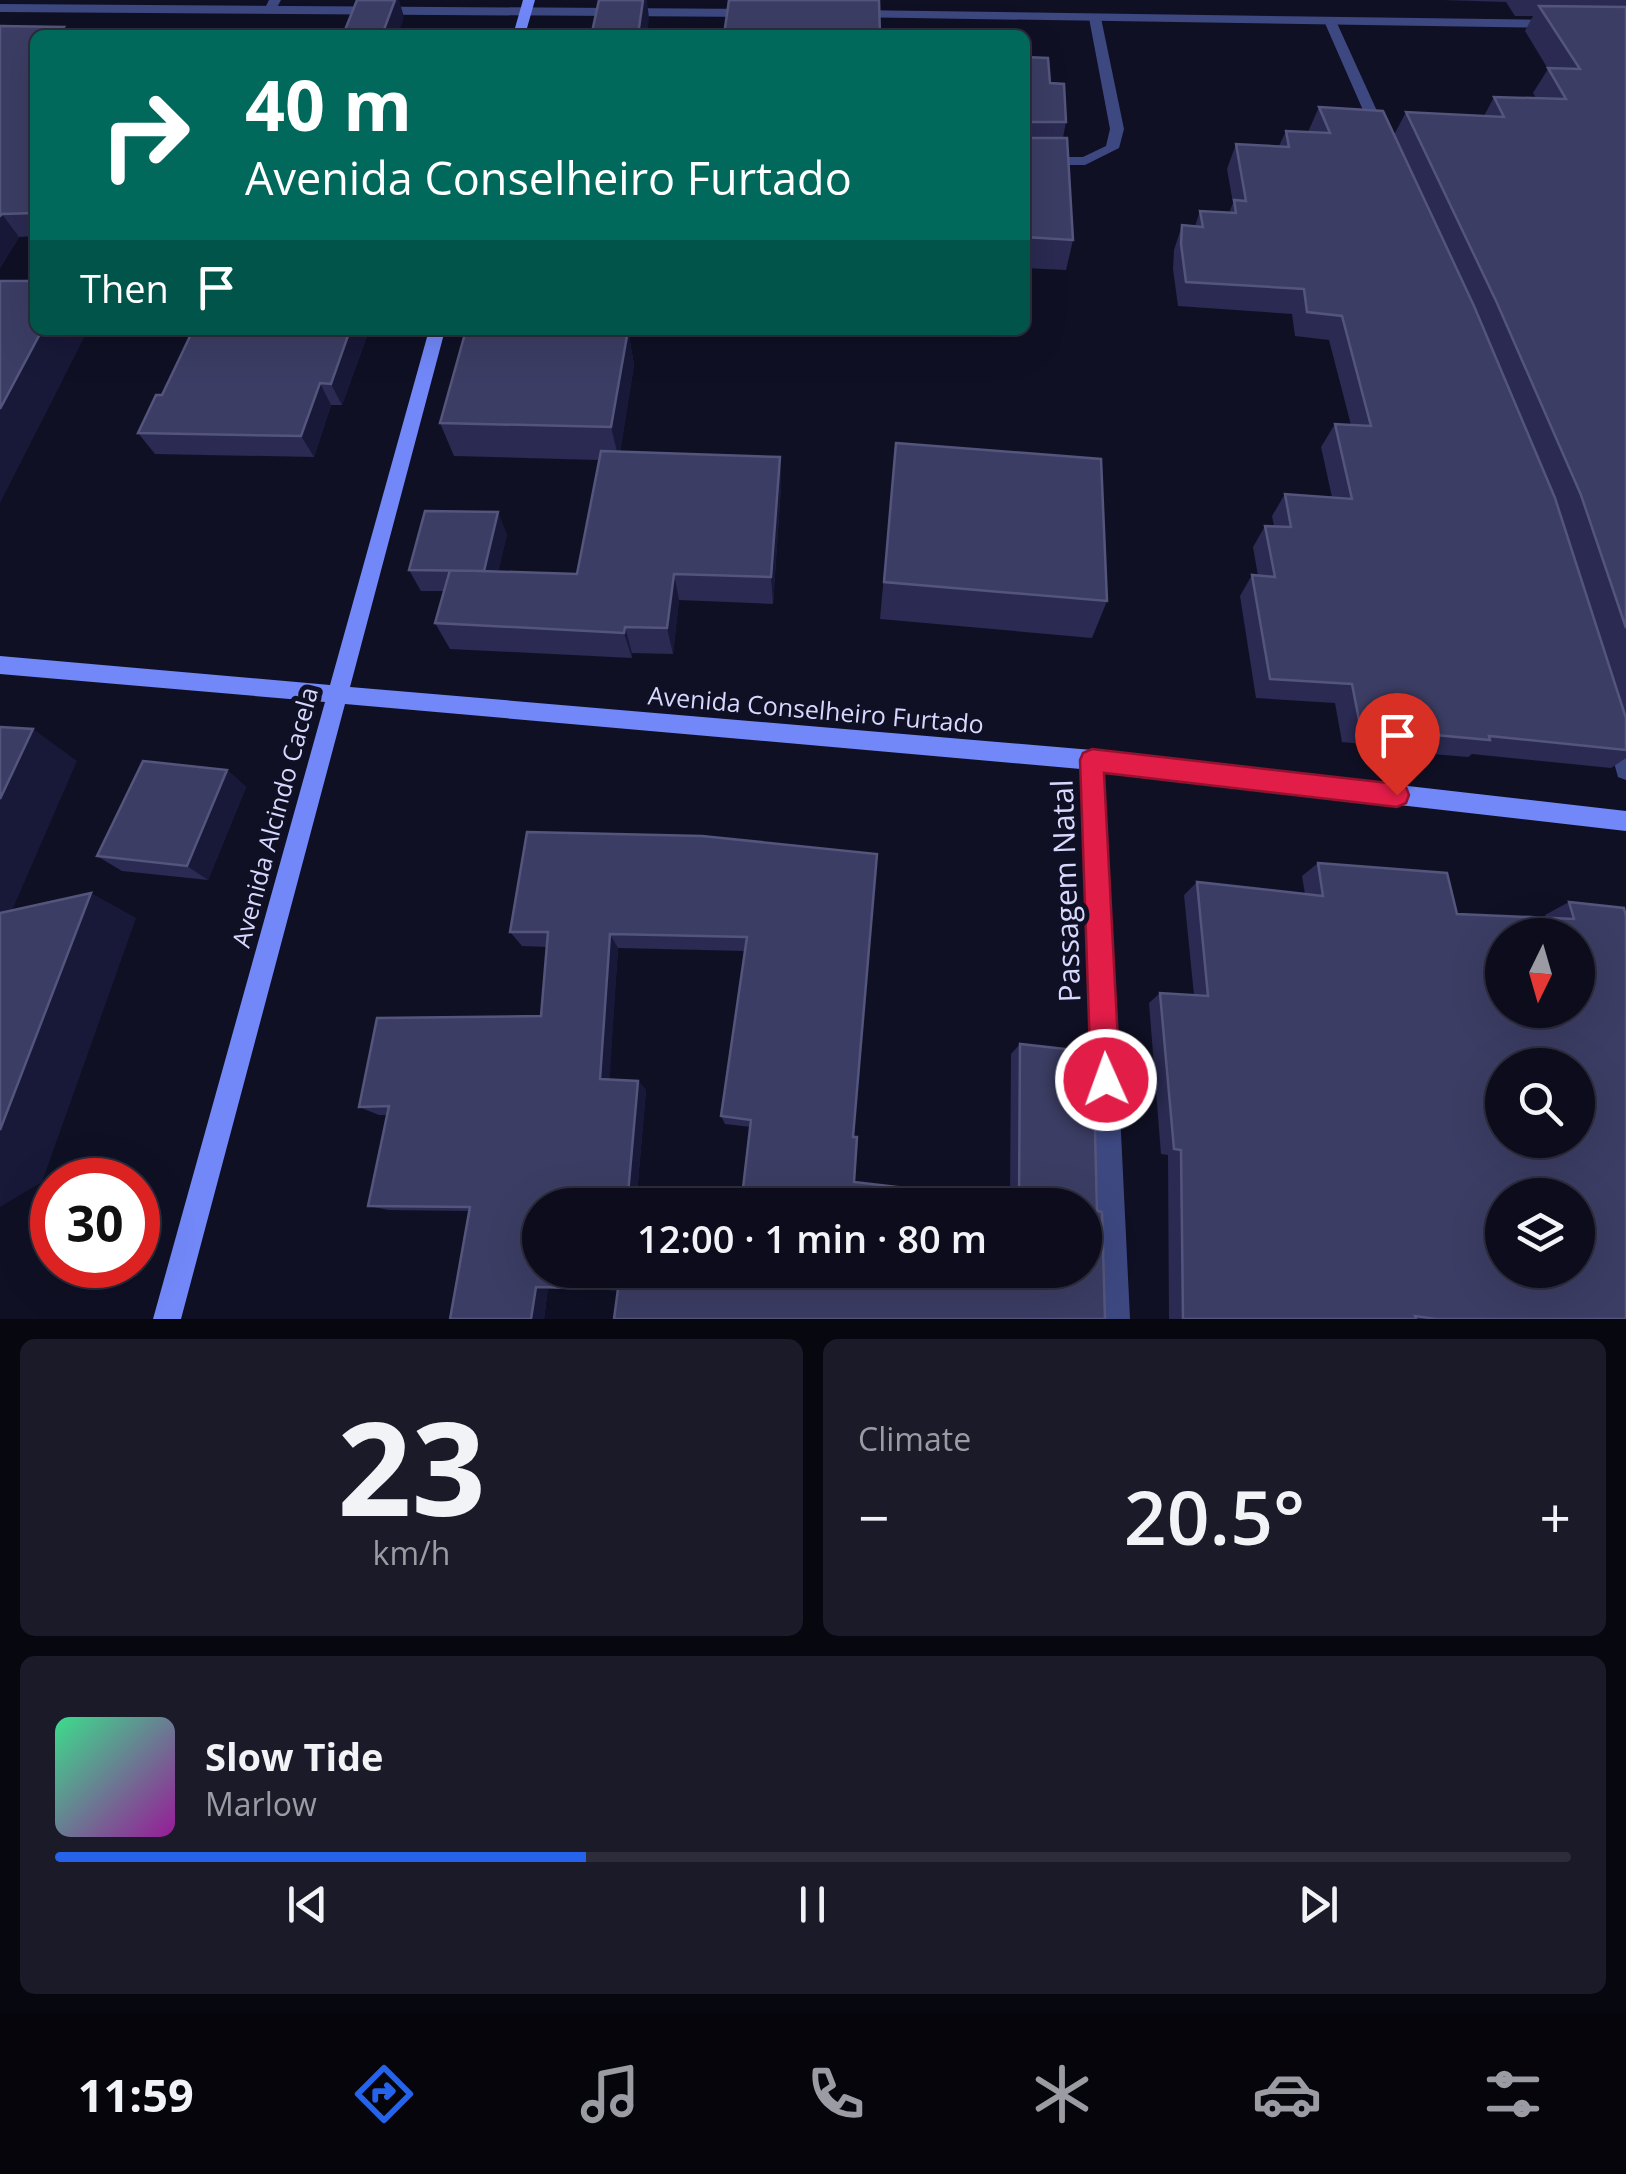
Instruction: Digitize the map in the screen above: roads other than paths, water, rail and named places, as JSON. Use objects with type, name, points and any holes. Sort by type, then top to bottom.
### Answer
[{"type":"main road","points":[[521,30],[528,5]]},
{"type":"main road","name":"Avenida Alcindo Cacela","points":[[167,1319],[436,335]]},
{"type":"main road","name":"Avenida Conselheiro Furtado","points":[[0,665],[1092,760],[1626,821]]},
{"type":"street","points":[[0,8],[528,5],[762,13]]},
{"type":"street","points":[[840,14],[1567,24]]},
{"type":"street","points":[[1030,161],[1085,161],[1112,148],[1117,128],[1095,18]]},
{"type":"street","points":[[1330,21],[1387,148]]},
{"type":"street","points":[[1609,712],[1626,770]]},
{"type":"street","name":"Passagem Natal","points":[[1092,760],[1116,1319]]}]
